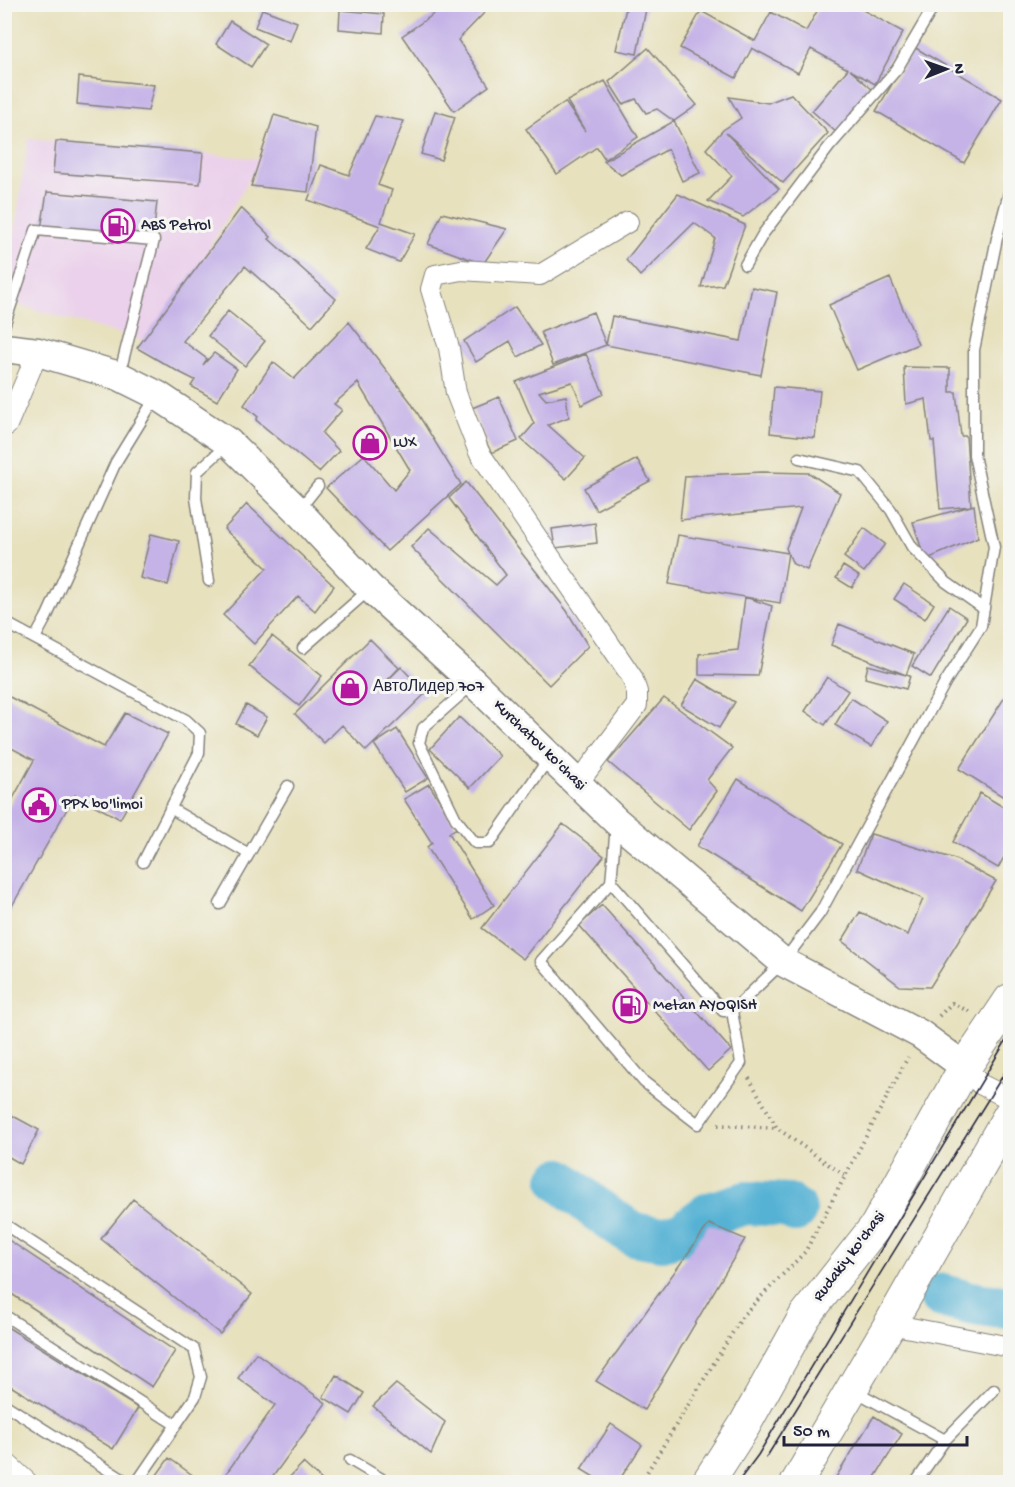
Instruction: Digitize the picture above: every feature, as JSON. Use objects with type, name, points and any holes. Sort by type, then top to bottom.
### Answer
[{"type":"main road","name":"Kurchatov ko'chasi","points":[[4,348],[38,352],[119,376],[157,395],[229,443],[298,511],[370,588],[474,683],[616,821],[783,962],[920,1034],[965,1067]]},
{"type":"main road","name":"Rudakiy ko'chasi","points":[[708,1482],[744,1426],[805,1316],[876,1226],[965,1067],[1003,1012]]},
{"type":"main road","points":[[797,1482],[1011,1114]]},
{"type":"street","points":[[578,783],[637,705],[637,692],[632,677],[479,452],[456,393],[449,348],[431,289],[435,275],[461,270],[540,274],[628,222]]},
{"type":"street","points":[[4,426],[7,425],[38,352]]},
{"type":"street","points":[[965,1067],[980,1084],[1011,1099]]},
{"type":"street","points":[[890,1324],[1011,1347]]},
{"type":"street","points":[[4,1461],[27,1482]]},
{"type":"lane","points":[[745,265],[763,234],[829,147],[897,69],[935,4]]},
{"type":"lane","points":[[611,882],[723,1011],[732,1011],[783,962],[820,913],[946,681],[981,626],[994,547],[974,455],[974,350],[997,238],[1011,189]]},
{"type":"lane","points":[[4,326],[36,230],[154,240],[119,376]]},
{"type":"lane","points":[[35,638],[116,462],[157,395]]},
{"type":"lane","points":[[209,582],[196,498],[197,472],[229,443]]},
{"type":"lane","points":[[800,458],[861,472],[891,510],[912,547],[946,582],[984,609]]},
{"type":"lane","points":[[298,511],[318,486]]},
{"type":"lane","points":[[303,648],[370,588]]},
{"type":"lane","points":[[4,622],[186,720],[200,733],[199,753],[143,862]]},
{"type":"lane","points":[[474,683],[423,728],[419,743],[456,819],[475,843],[490,843],[550,756]]},
{"type":"lane","points":[[220,904],[288,786]]},
{"type":"lane","points":[[170,808],[249,854]]},
{"type":"lane","points":[[616,821],[611,882],[541,961],[644,1082],[698,1124],[741,1063],[732,1011]]},
{"type":"lane","points":[[4,1224],[194,1349],[201,1377],[195,1397],[137,1482]]},
{"type":"lane","points":[[4,1315],[176,1425]]},
{"type":"lane","points":[[852,1389],[945,1440]]},
{"type":"lane","points":[[916,1482],[945,1440],[994,1390]]},
{"type":"lane","points":[[4,1404],[127,1482]]},
{"type":"lane","points":[[350,1460],[387,1482]]},
{"type":"path","points":[[642,1482],[744,1314],[805,1252],[920,1034],[952,1003],[1003,1012]]},
{"type":"path","points":[[741,1063],[777,1128],[845,1176]]},
{"type":"path","points":[[698,1124],[777,1128]]},
{"type":"shaded area","name":"ABS Petrol","points":[[28,139],[261,159],[164,325],[151,343],[5,301]]},
{"type":"building","points":[[442,4],[477,4],[485,12],[458,40],[489,86],[454,111],[402,36],[431,16]]},
{"type":"building","points":[[627,4],[647,4],[637,54],[616,50]]},
{"type":"building","points":[[821,4],[852,4],[903,32],[875,84],[850,70],[874,91],[837,133],[812,111],[848,69],[811,49],[798,73],[752,48],[736,78],[680,48],[701,11],[755,41],[771,12],[806,31]]},
{"type":"building","points":[[262,9],[297,22],[290,41],[255,27]]},
{"type":"building","points":[[340,10],[384,14],[383,33],[339,29]]},
{"type":"building","points":[[230,21],[266,44],[251,67],[216,44]]},
{"type":"building","points":[[914,47],[1002,99],[964,163],[876,111]]},
{"type":"building","points":[[648,48],[697,105],[674,121],[657,109],[646,113],[636,99],[623,104],[609,82]]},
{"type":"building","points":[[79,77],[154,85],[148,111],[77,104]]},
{"type":"building","points":[[605,81],[638,137],[605,159],[597,147],[557,174],[526,129],[565,102],[585,131],[567,101]]},
{"type":"building","points":[[791,94],[828,133],[783,183],[726,133],[779,189],[743,217],[708,201],[732,176],[706,149],[723,130],[741,118],[729,97],[768,103]]},
{"type":"building","points":[[435,111],[455,117],[441,160],[421,154]]},
{"type":"building","points":[[274,115],[316,127],[308,192],[251,186]]},
{"type":"building","points":[[375,116],[404,121],[378,185],[392,190],[381,222],[415,234],[399,262],[366,249],[380,226],[308,200],[321,165],[349,175]]},
{"type":"building","points":[[674,121],[700,173],[682,181],[668,149],[621,175],[604,161]]},
{"type":"building","points":[[56,141],[203,153],[200,184],[53,173]]},
{"type":"building","points":[[47,192],[157,202],[153,237],[41,229]]},
{"type":"building","points":[[678,194],[745,225],[723,285],[701,287],[715,238],[694,223],[640,276],[626,260]]},
{"type":"building","points":[[241,208],[271,237],[269,239],[336,299],[312,326],[245,266],[183,341],[207,359],[203,365],[214,353],[237,369],[217,401],[191,386],[195,380],[137,348]]},
{"type":"building","points":[[442,213],[507,229],[483,264],[428,244]]},
{"type":"building","points":[[890,278],[918,344],[857,370],[829,305]]},
{"type":"building","points":[[752,287],[777,292],[761,375],[606,345],[612,316],[741,341]]},
{"type":"building","points":[[515,307],[541,345],[518,357],[510,341],[476,362],[464,341]]},
{"type":"building","points":[[228,311],[265,341],[245,366],[208,336]]},
{"type":"building","points":[[593,312],[606,345],[553,365],[541,332]]},
{"type":"building","points":[[349,322],[410,401],[461,484],[387,551],[326,488],[364,455],[394,490],[410,470],[358,383],[334,404],[342,410],[322,433],[339,451],[319,472],[256,420],[258,417],[244,405],[273,362],[294,379]]},
{"type":"building","points":[[586,354],[604,394],[582,405],[572,382],[539,392],[546,400],[566,396],[569,417],[548,425],[585,458],[566,479],[521,439],[534,424],[516,382]]},
{"type":"building","points":[[904,367],[950,368],[950,392],[956,392],[961,436],[966,436],[971,506],[940,509],[934,441],[931,441],[926,399],[906,404]]},
{"type":"building","points":[[774,387],[820,391],[815,438],[770,433]]},
{"type":"building","points":[[499,397],[518,441],[491,453],[472,408]]},
{"type":"building","points":[[637,459],[650,481],[596,510],[584,488]]},
{"type":"building","points":[[762,472],[809,473],[840,493],[807,570],[793,564],[786,548],[801,508],[680,520],[685,476]]},
{"type":"building","points":[[466,482],[567,611],[588,646],[549,685],[411,547],[429,528],[496,585],[506,575],[449,498]]},
{"type":"building","points":[[247,504],[334,586],[315,611],[298,596],[254,644],[223,615],[267,568],[224,529]]},
{"type":"building","points":[[974,505],[978,537],[925,560],[913,522]]},
{"type":"building","points":[[595,523],[597,543],[555,548],[552,529]]},
{"type":"building","points":[[864,528],[885,544],[864,572],[844,557]]},
{"type":"building","points":[[151,534],[179,541],[168,585],[140,578]]},
{"type":"building","points":[[678,535],[788,553],[780,603],[669,584]]},
{"type":"building","points":[[843,566],[859,576],[852,588],[836,578]]},
{"type":"building","points":[[904,584],[934,604],[925,619],[894,599]]},
{"type":"building","points":[[745,597],[772,606],[758,676],[699,675],[699,654],[738,650]]},
{"type":"building","points":[[949,606],[967,618],[931,678],[912,666]]},
{"type":"building","points":[[839,624],[914,654],[906,675],[831,645]]},
{"type":"building","points":[[272,636],[322,676],[299,706],[249,666]]},
{"type":"building","points":[[370,639],[399,668],[382,686],[401,667],[426,693],[366,751],[342,725],[324,743],[295,714]]},
{"type":"building","points":[[868,665],[910,676],[906,689],[865,678]]},
{"type":"building","points":[[827,677],[848,691],[825,725],[805,711]]},
{"type":"building","points":[[697,679],[735,702],[719,728],[681,705]]},
{"type":"building","points":[[1010,689],[1010,801],[959,769]]},
{"type":"building","name":"PPX bo'limoi","points":[[4,694],[104,747],[125,713],[168,734],[120,819],[75,795],[4,920],[4,815],[34,760],[4,744]]},
{"type":"building","points":[[664,698],[732,748],[707,780],[717,791],[689,830],[608,762]]},
{"type":"building","points":[[851,698],[887,721],[871,747],[835,725]]},
{"type":"building","points":[[246,705],[267,717],[257,735],[236,724]]},
{"type":"building","points":[[459,717],[500,756],[470,788],[430,749]]},
{"type":"building","points":[[397,729],[428,778],[405,792],[374,744]]},
{"type":"building","points":[[738,779],[842,844],[801,911],[697,846]]},
{"type":"building","points":[[429,784],[457,828],[449,833],[494,905],[473,919],[427,847],[432,843],[404,799]]},
{"type":"building","points":[[980,793],[1010,811],[1010,846],[998,868],[953,842]]},
{"type":"building","points":[[563,824],[604,856],[523,959],[482,928]]},
{"type":"building","points":[[871,834],[955,859],[996,881],[930,987],[900,986],[842,941],[860,912],[908,935],[923,899],[857,869]]},
{"type":"building","points":[[602,905],[731,1050],[708,1071],[579,925]]},
{"type":"building","points":[[4,1111],[39,1130],[21,1164],[4,1154]]},
{"type":"building","points":[[133,1199],[252,1294],[220,1334],[101,1239]]},
{"type":"building","points":[[709,1224],[745,1239],[644,1410],[596,1381]]},
{"type":"building","points":[[4,1237],[175,1351],[152,1387],[4,1289]]},
{"type":"building","points":[[4,1325],[138,1408],[113,1449],[4,1382]]},
{"type":"building","points":[[256,1353],[326,1403],[269,1482],[220,1482],[275,1405],[238,1378]]},
{"type":"building","points":[[336,1375],[364,1393],[351,1414],[323,1397]]},
{"type":"building","points":[[396,1384],[445,1422],[431,1454],[373,1406]]},
{"type":"building","points":[[874,1416],[902,1434],[872,1482],[833,1482]]},
{"type":"building","points":[[611,1424],[642,1445],[618,1482],[602,1482],[581,1469]]},
{"type":"building","points":[[169,1458],[202,1482],[159,1482],[154,1479]]},
{"type":"building","points":[[303,1463],[324,1482],[285,1482]]},
{"type":"waterway","points":[[560,1180],[633,1234],[662,1239],[683,1233],[709,1214],[746,1203],[788,1205],[795,1210]]},
{"type":"waterway","points":[[940,1295],[975,1304],[1010,1306]]},
{"type":"tram line","points":[[738,1482],[758,1455],[1010,1034]]},
{"type":"tram line","points":[[766,1458],[1010,1064]]},
{"type":"place","name":"ABS Petrol","points":[[118,226]]},
{"type":"place","name":"LUX","points":[[370,443]]},
{"type":"place","name":"АвтоЛидер 707","points":[[350,688]]},
{"type":"place","name":"PPX bo'limoi","points":[[39,805]]},
{"type":"place","name":"Metan AYOQISH","points":[[630,1006]]}]
